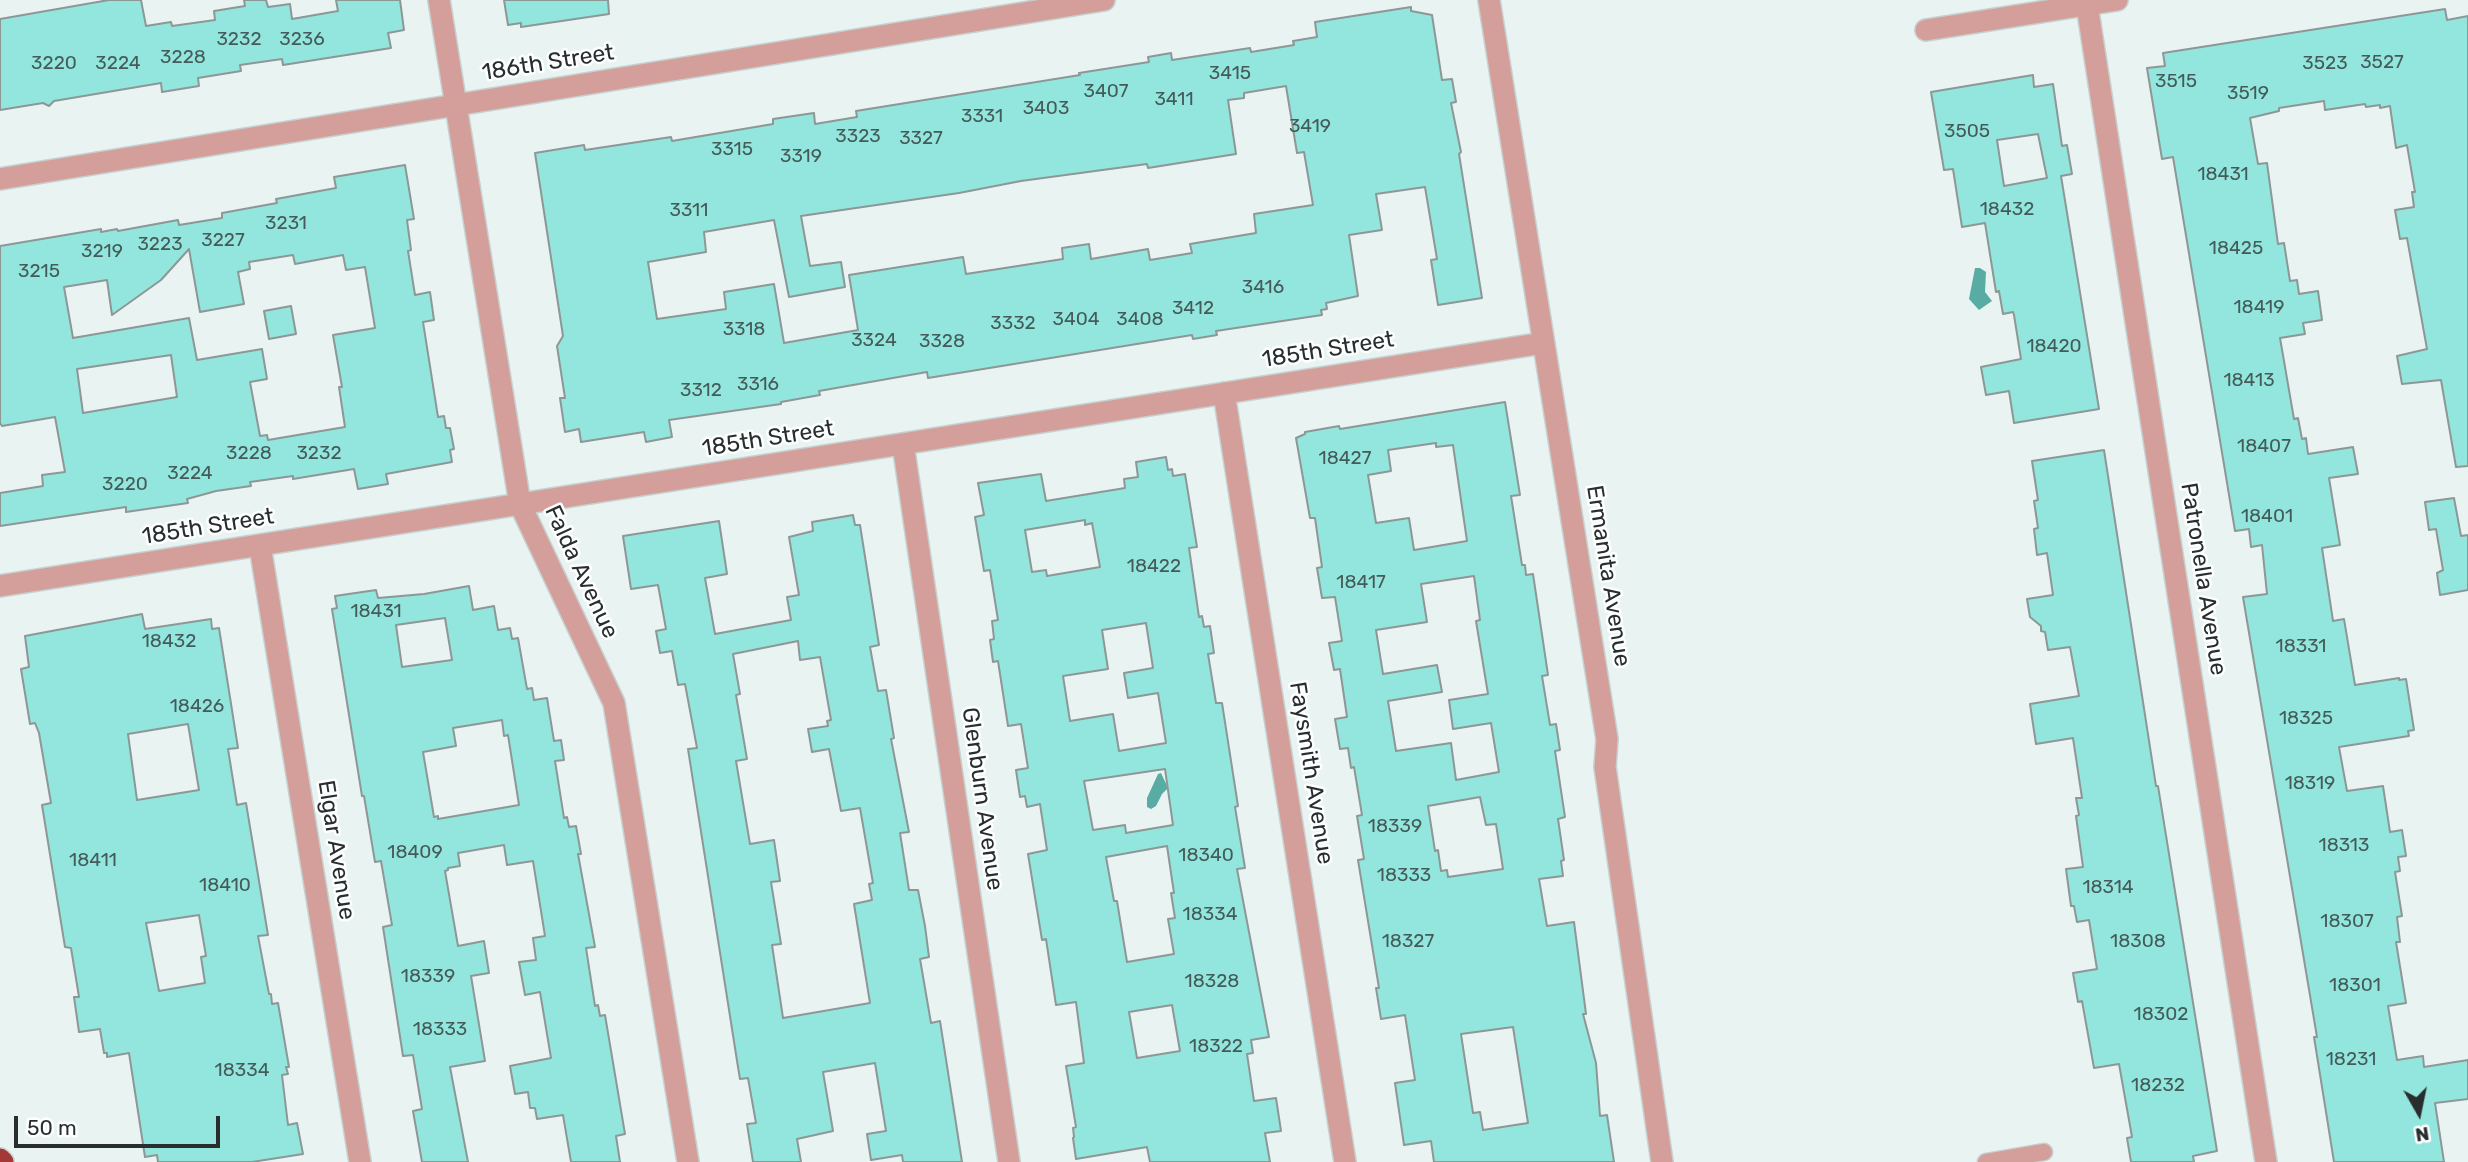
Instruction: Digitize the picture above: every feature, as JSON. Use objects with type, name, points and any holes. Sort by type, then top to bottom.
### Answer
[{"type":"street","name":"Falda Avenue","points":[[439,0],[520,504],[614,703],[688,1162]]},
{"type":"street","name":"186th Street","points":[[0,179],[1104,0]]},
{"type":"street","name":"Ermanita Avenue","points":[[1489,0],[1607,739],[1605,767],[1662,1162]]},
{"type":"street","points":[[1926,30],[2117,0]]},
{"type":"street","name":"Patronella Avenue","points":[[2087,5],[2266,1162]]},
{"type":"street","name":"185th Street","points":[[0,586],[1543,343]]},
{"type":"street","name":"Faysmith Avenue","points":[[1224,393],[1345,1162]]},
{"type":"street","name":"Glenburn Avenue","points":[[902,444],[1009,1162]]},
{"type":"street","name":"Elgar Avenue","points":[[260,545],[360,1162]]},
{"type":"lane","points":[[1986,1162],[2043,1152]]},
{"type":"water","points":[[1975,268],[1986,272],[1985,292],[1992,301],[1979,310],[1969,299]]},
{"type":"water","points":[[1161,773],[1168,788],[1151,809],[1147,807],[1147,798],[1158,774]]},
{"type":"building","points":[[109,0],[141,0],[146,26],[171,22],[172,26],[215,20],[214,11],[245,6],[244,0],[266,0],[268,7],[290,4],[292,19],[338,11],[336,0],[400,0],[404,30],[388,33],[391,48],[283,65],[282,59],[240,65],[241,71],[198,78],[199,86],[162,92],[161,83],[54,101],[49,106],[43,103],[0,110],[0,19]]},
{"type":"building","points":[[504,0],[608,0],[609,14],[521,27],[521,23],[508,25]]},
{"type":"building","points":[[1411,7],[1411,11],[1432,15],[1442,80],[1452,79],[1456,102],[1451,103],[1461,152],[1459,154],[1482,298],[1438,305],[1431,260],[1437,259],[1425,187],[1376,194],[1382,230],[1349,235],[1358,296],[1326,303],[1327,309],[1321,310],[1322,315],[1216,331],[1217,335],[1193,339],[1192,335],[928,378],[927,372],[819,391],[820,395],[781,404],[669,420],[672,437],[646,442],[644,432],[581,442],[579,429],[565,432],[560,398],[565,398],[557,346],[563,336],[535,153],[584,145],[585,150],[671,137],[672,141],[773,124],[773,119],[814,113],[815,124],[857,117],[856,111],[1080,75],[1079,73],[1149,62],[1148,57],[1171,53],[1172,60],[1250,48],[1251,52],[1294,45],[1293,41],[1317,37],[1315,22]],"holes":[[[1286,86],[1297,153],[1304,152],[1313,205],[1254,214],[1256,233],[1190,244],[1192,253],[1150,260],[1148,249],[1091,259],[1089,244],[1062,248],[1063,259],[966,274],[963,257],[849,275],[858,330],[784,343],[774,284],[724,292],[726,309],[657,319],[648,262],[706,252],[704,232],[774,220],[789,297],[845,287],[841,262],[810,266],[801,216],[959,193],[1021,181],[1147,164],[1148,168],[1236,154],[1228,100],[1244,98],[1244,93]]]},
{"type":"building","points":[[2445,9],[2447,20],[2468,16],[2468,466],[2456,467],[2441,380],[2402,384],[2397,356],[2427,349],[2407,238],[2400,239],[2395,210],[2414,207],[2412,192],[2415,192],[2407,145],[2396,148],[2390,106],[2366,107],[2365,104],[2325,110],[2324,101],[2279,108],[2279,111],[2250,118],[2258,164],[2267,163],[2278,244],[2284,243],[2290,281],[2297,280],[2299,294],[2318,291],[2322,320],[2303,323],[2305,334],[2280,338],[2294,419],[2298,418],[2302,439],[2306,438],[2308,454],[2353,447],[2358,474],[2329,478],[2340,545],[2322,548],[2333,621],[2344,619],[2355,685],[2406,679],[2414,730],[2408,731],[2409,736],[2339,747],[2347,791],[2383,786],[2390,832],[2402,830],[2406,856],[2398,857],[2400,871],[2395,872],[2402,916],[2397,917],[2400,942],[2396,942],[2406,1003],[2388,1006],[2397,1060],[2423,1056],[2424,1067],[2468,1060],[2468,1099],[2435,1103],[2444,1162],[2334,1162],[2314,1037],[2317,1037],[2243,597],[2267,594],[2262,545],[2251,547],[2249,529],[2235,531],[2173,157],[2162,159],[2147,68],[2165,66],[2163,53]]},
{"type":"building","points":[[2033,75],[2034,87],[2053,84],[2062,146],[2067,145],[2072,174],[2061,176],[2099,409],[2014,423],[2009,391],[1986,395],[1981,367],[2021,359],[2014,315],[2013,312],[2003,314],[1999,291],[1996,292],[1985,223],[1962,227],[1953,169],[1944,170],[1931,92]],"holes":[[[2038,134],[2047,178],[2004,186],[1997,140]]]},
{"type":"building","points":[[405,165],[414,219],[407,220],[411,250],[408,251],[415,295],[430,292],[434,320],[423,322],[438,417],[444,416],[446,428],[450,428],[454,449],[450,450],[452,462],[386,474],[388,484],[358,489],[354,469],[293,479],[293,476],[250,482],[251,486],[187,499],[188,503],[126,512],[126,507],[0,526],[0,493],[43,486],[42,475],[65,472],[55,417],[2,426],[0,423],[0,246],[101,229],[101,232],[118,231],[178,220],[179,225],[222,218],[222,213],[277,203],[276,199],[336,188],[334,177]],"holes":[[[189,249],[200,312],[244,304],[238,272],[250,269],[249,262],[293,255],[295,264],[343,255],[346,270],[365,267],[375,328],[333,335],[342,387],[339,387],[345,427],[268,440],[267,435],[260,436],[250,382],[267,379],[262,349],[197,360],[189,318],[73,338],[64,287],[107,280],[112,315],[161,280]],[[171,355],[177,397],[83,413],[77,369]]]},
{"type":"building","points":[[291,306],[296,334],[269,339],[264,311]]},
{"type":"building","points":[[1505,402],[1520,495],[1511,496],[1522,565],[1525,565],[1526,575],[1533,574],[1548,675],[1542,676],[1550,725],[1556,724],[1560,750],[1555,751],[1565,817],[1558,819],[1564,860],[1561,861],[1563,876],[1539,879],[1547,926],[1574,922],[1586,1014],[1583,1014],[1596,1063],[1600,1116],[1607,1115],[1614,1162],[1434,1162],[1431,1141],[1404,1145],[1395,1083],[1415,1080],[1405,1015],[1381,1019],[1376,988],[1379,988],[1358,860],[1364,859],[1357,816],[1362,815],[1354,767],[1351,768],[1348,748],[1340,749],[1335,719],[1347,717],[1340,669],[1334,670],[1329,643],[1342,641],[1335,597],[1322,598],[1317,568],[1322,567],[1315,518],[1310,518],[1296,438],[1305,432],[1339,426],[1340,429]],"holes":[[[1436,443],[1436,447],[1453,445],[1467,541],[1414,550],[1409,518],[1376,523],[1368,475],[1391,471],[1388,450]],[[1474,576],[1480,620],[1476,621],[1488,694],[1449,700],[1453,729],[1491,723],[1499,772],[1456,780],[1451,743],[1396,751],[1388,701],[1442,692],[1437,665],[1383,674],[1376,630],[1427,622],[1421,584]],[[1480,797],[1486,825],[1496,824],[1503,869],[1448,877],[1447,870],[1441,871],[1438,850],[1435,851],[1428,806]],[[1513,1027],[1528,1123],[1483,1130],[1480,1112],[1473,1113],[1461,1034]]]},
{"type":"building","points":[[2104,450],[2156,786],[2217,1151],[2193,1156],[2194,1162],[2131,1162],[2127,1138],[2132,1137],[2119,1064],[2094,1068],[2082,1001],[2078,1002],[2073,973],[2097,969],[2089,920],[2077,922],[2074,906],[2071,906],[2066,869],[2083,867],[2076,816],[2079,815],[2076,798],[2082,798],[2073,738],[2036,744],[2030,704],[2079,696],[2070,647],[2048,650],[2045,632],[2041,631],[2041,626],[2030,617],[2027,599],[2053,595],[2047,553],[2037,555],[2034,529],[2038,528],[2034,501],[2038,500],[2032,461]]},
{"type":"building","points":[[1166,457],[1168,470],[1172,469],[1173,476],[1185,474],[1197,547],[1189,548],[1199,617],[1202,616],[1204,627],[1210,626],[1214,653],[1208,654],[1216,703],[1222,703],[1245,868],[1237,869],[1269,1037],[1251,1040],[1253,1053],[1247,1054],[1254,1101],[1276,1098],[1281,1131],[1265,1133],[1270,1162],[1150,1162],[1147,1147],[1076,1159],[1073,1128],[1076,1127],[1066,1066],[1084,1063],[1076,1002],[1056,1005],[1046,939],[1042,940],[1028,854],[1047,850],[1040,804],[1027,807],[1025,796],[1020,797],[1016,770],[1028,768],[1021,724],[1008,726],[998,661],[993,662],[990,640],[994,639],[992,621],[998,620],[990,570],[984,571],[975,517],[984,515],[978,483],[1041,474],[1046,501],[1125,488],[1124,479],[1138,477],[1136,462]],"holes":[[[1085,520],[1085,525],[1092,523],[1100,567],[1047,576],[1046,570],[1032,572],[1025,530]],[[1146,623],[1153,668],[1124,673],[1128,698],[1158,693],[1166,743],[1119,751],[1113,714],[1070,721],[1063,676],[1108,669],[1102,630]],[[1165,769],[1173,825],[1126,833],[1125,825],[1093,830],[1084,781]],[[1167,846],[1174,893],[1171,893],[1175,918],[1168,919],[1174,954],[1127,962],[1117,901],[1114,901],[1106,857]],[[1172,1005],[1180,1051],[1137,1058],[1129,1012]]]},
{"type":"building","points":[[2454,498],[2461,536],[2468,535],[2468,590],[2440,595],[2437,573],[2443,570],[2436,529],[2429,530],[2425,502]]},
{"type":"building","points":[[853,515],[855,525],[860,525],[879,645],[870,647],[878,691],[886,690],[894,738],[891,739],[909,832],[900,833],[909,890],[918,890],[929,957],[920,959],[931,1023],[940,1021],[962,1162],[903,1162],[902,1155],[871,1160],[867,1134],[886,1131],[875,1063],[823,1072],[833,1131],[797,1139],[801,1162],[753,1162],[747,1124],[756,1123],[748,1078],[740,1079],[738,1067],[688,749],[697,748],[685,684],[678,685],[672,651],[660,653],[656,631],[666,629],[658,585],[631,589],[623,536],[719,521],[727,574],[705,578],[715,634],[791,620],[787,597],[799,595],[789,537],[813,531],[812,522]],"holes":[[[798,641],[800,660],[820,657],[831,720],[827,721],[828,726],[808,729],[812,752],[829,749],[841,811],[860,808],[873,883],[869,884],[872,900],[854,904],[870,1003],[783,1018],[772,945],[781,944],[771,882],[780,881],[774,840],[750,844],[736,761],[747,759],[736,695],[740,694],[733,654]]]},
{"type":"building","points":[[469,586],[473,610],[494,606],[498,630],[510,628],[512,639],[518,638],[527,689],[532,688],[534,700],[547,698],[554,741],[561,740],[564,760],[555,761],[564,818],[567,817],[569,827],[576,826],[581,854],[578,854],[595,947],[586,948],[595,1006],[598,1005],[600,1016],[605,1015],[625,1134],[616,1136],[620,1162],[571,1162],[563,1115],[537,1119],[535,1108],[530,1108],[528,1092],[515,1094],[510,1066],[551,1058],[540,992],[525,995],[519,962],[536,960],[533,938],[545,936],[533,861],[507,865],[504,845],[458,853],[460,866],[445,871],[458,946],[484,941],[489,973],[471,976],[485,1061],[450,1067],[468,1162],[422,1162],[413,1111],[422,1109],[413,1055],[403,1056],[383,927],[392,925],[381,861],[375,862],[362,796],[332,609],[337,608],[335,596],[376,590],[378,598]],"holes":[[[445,618],[452,660],[402,667],[396,625]],[[502,720],[504,736],[508,735],[519,805],[438,819],[438,816],[434,817],[423,752],[456,746],[453,728]]]},
{"type":"building","points":[[142,614],[145,629],[211,619],[212,629],[219,628],[238,748],[228,749],[237,805],[246,803],[268,935],[258,936],[269,994],[272,1004],[278,1003],[289,1067],[286,1067],[288,1074],[282,1075],[288,1125],[297,1123],[303,1154],[252,1162],[158,1162],[157,1155],[145,1157],[129,1053],[107,1057],[100,1029],[79,1032],[74,997],[79,997],[71,948],[65,947],[42,805],[51,803],[39,733],[35,723],[30,724],[21,669],[29,667],[25,636]],"holes":[[[188,724],[199,790],[137,800],[128,734]],[[199,915],[206,956],[201,957],[205,983],[159,991],[146,923]]]}]
